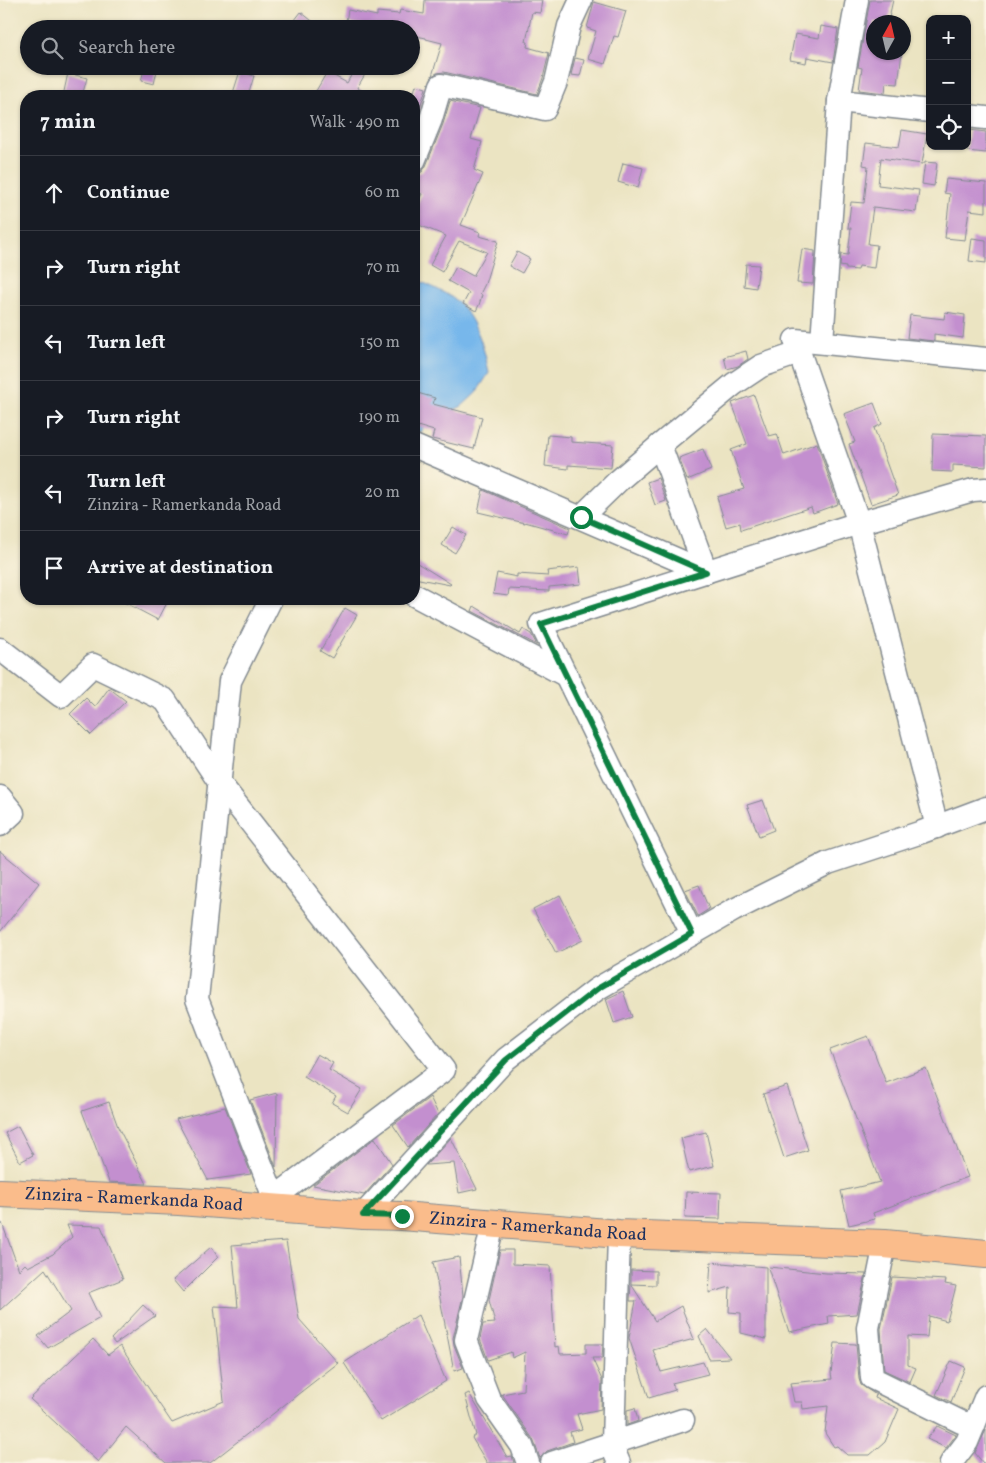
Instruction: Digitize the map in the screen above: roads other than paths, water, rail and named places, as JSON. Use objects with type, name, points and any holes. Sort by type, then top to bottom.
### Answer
[{"type":"main road","name":"Zinzira - Ramerkanda Road","points":[[0,1193],[179,1201],[276,1203],[363,1215],[620,1234],[886,1244],[986,1254]]},
{"type":"street","points":[[420,146],[431,119],[441,85],[545,109],[556,82],[569,26],[581,0]]},
{"type":"street","points":[[822,342],[839,100],[858,0]]},
{"type":"street","points":[[839,100],[926,111]]},
{"type":"street","points":[[971,116],[986,118]]},
{"type":"street","points":[[937,827],[859,523],[795,340],[986,359]]},
{"type":"street","points":[[581,517],[618,481],[734,384],[761,366],[799,353]]},
{"type":"street","points":[[660,445],[706,572]]},
{"type":"street","points":[[420,449],[706,572]]},
{"type":"street","points":[[692,934],[541,624],[859,523],[973,490],[986,489]]},
{"type":"street","points":[[420,598],[567,676]]},
{"type":"street","points":[[0,649],[61,696],[93,665],[165,700],[219,782],[444,1070],[276,1203],[197,999],[219,782],[230,681],[268,605]]},
{"type":"street","points":[[0,797],[13,813],[0,825]]},
{"type":"street","points":[[363,1215],[506,1060],[597,989],[734,910],[828,863],[937,827],[986,808]]},
{"type":"street","points":[[494,1224],[466,1340],[489,1399],[522,1446],[528,1463]]},
{"type":"street","points":[[616,1453],[620,1234]]},
{"type":"street","points":[[886,1244],[868,1328],[872,1378],[961,1422],[974,1425]]},
{"type":"street","points":[[951,1463],[967,1442],[985,1402]]},
{"type":"street","points":[[552,1463],[616,1453],[683,1420]]},
{"type":"water","points":[[420,282],[446,294],[461,305],[472,321],[479,337],[489,373],[476,393],[462,406],[427,423],[420,432]]}]
